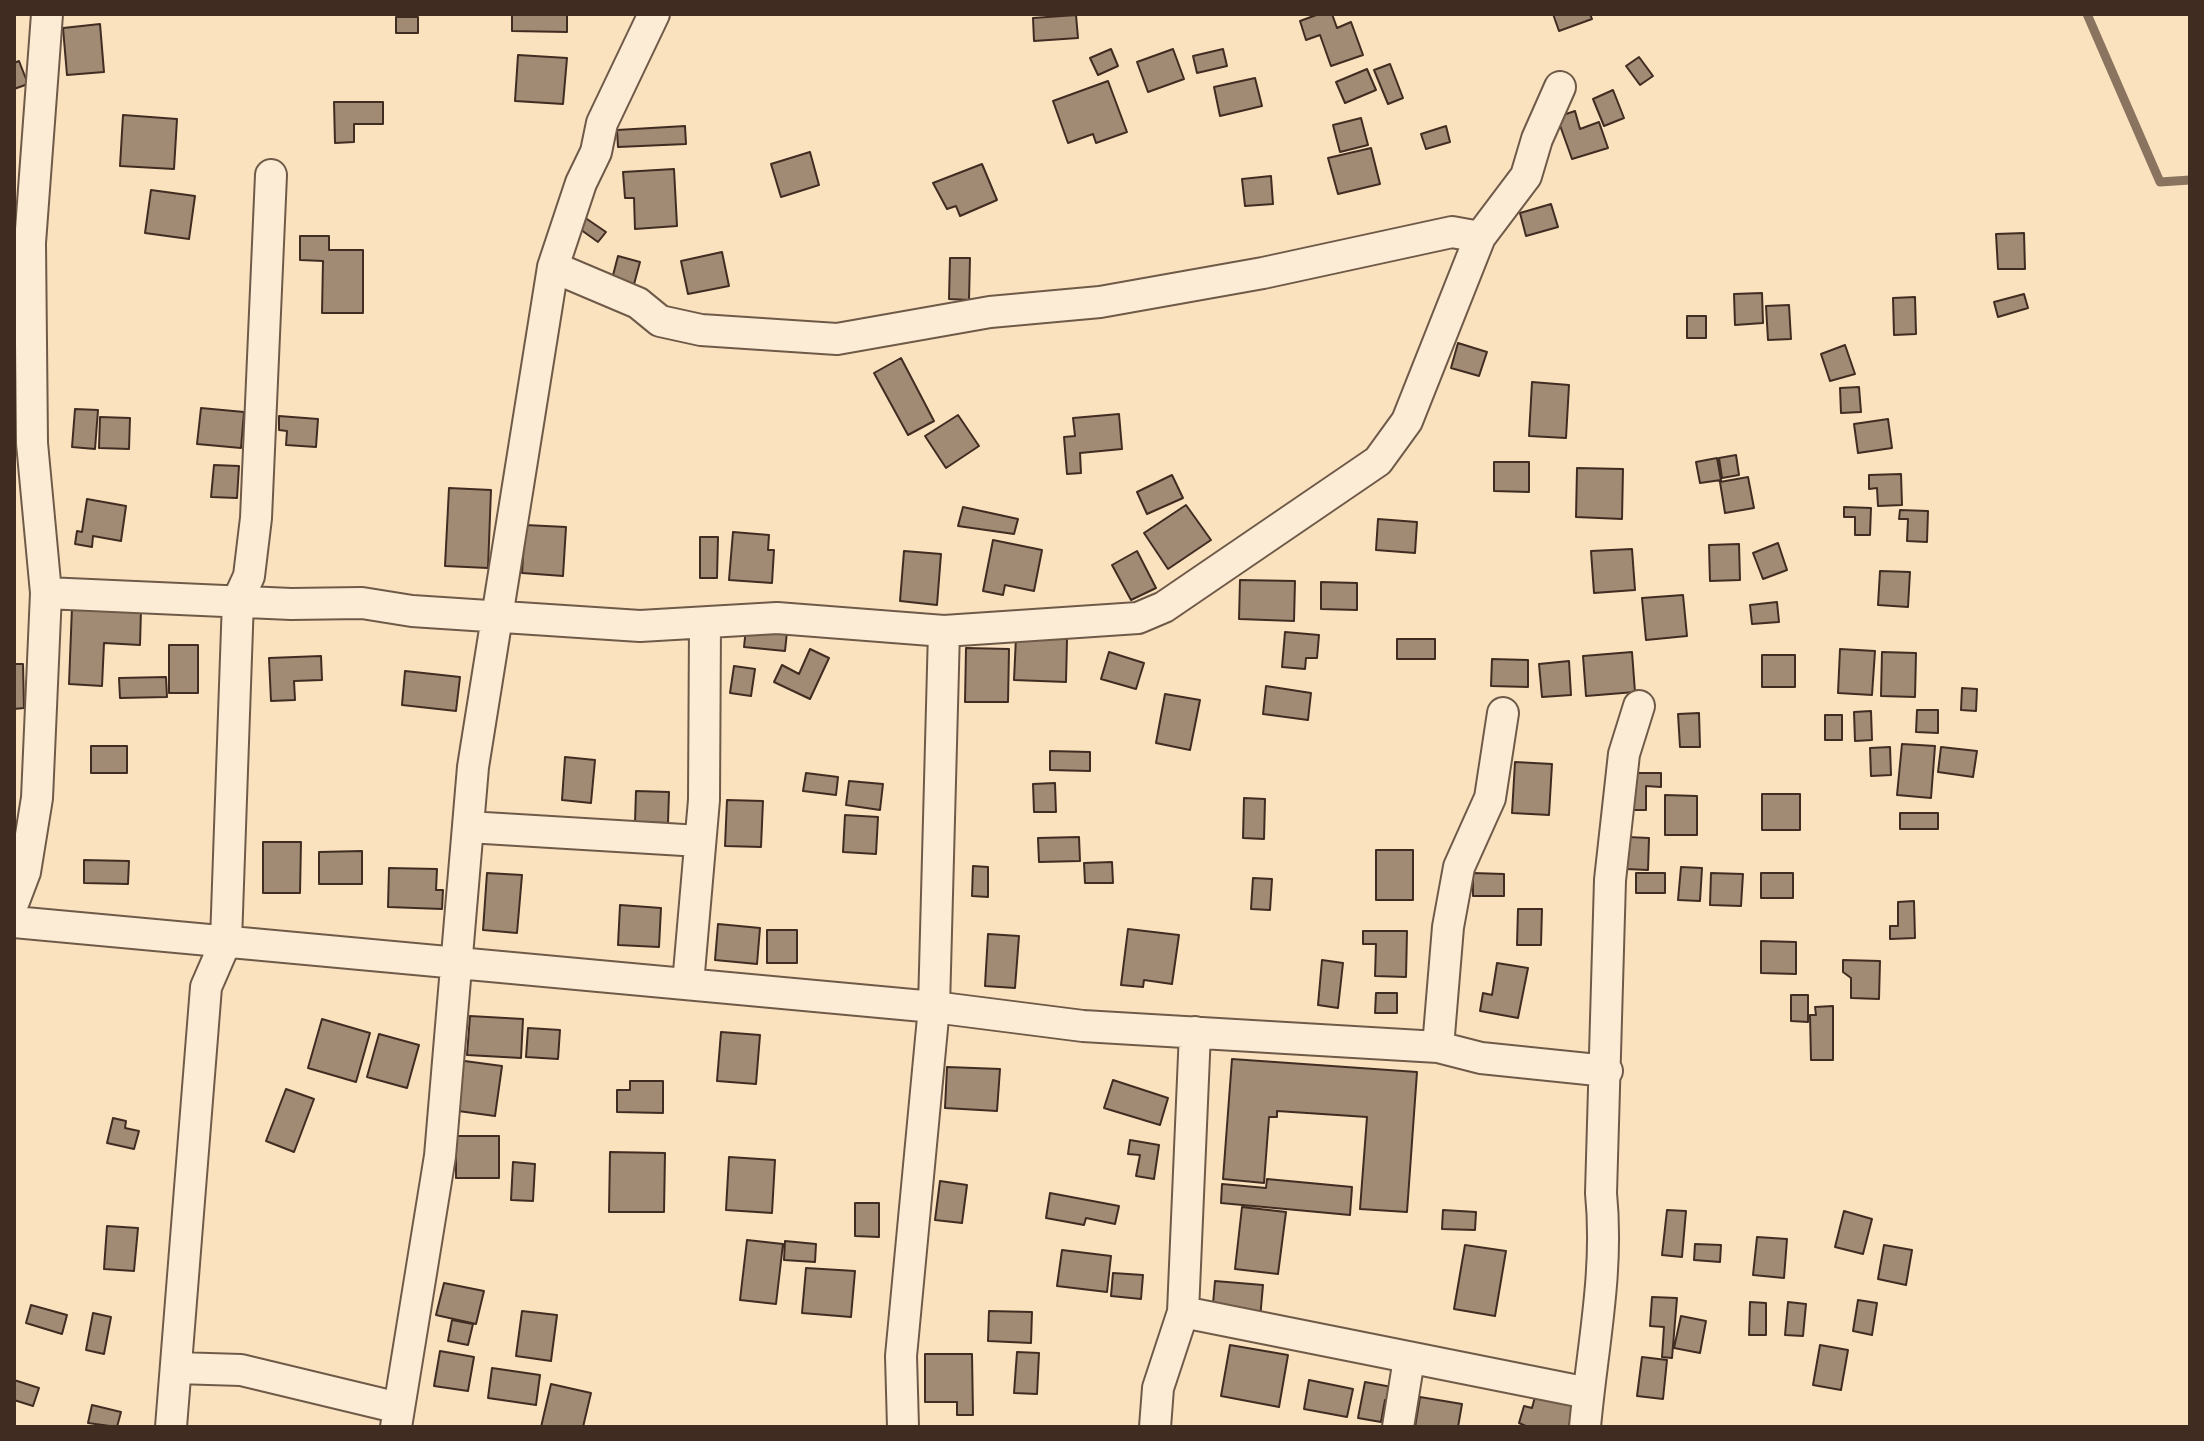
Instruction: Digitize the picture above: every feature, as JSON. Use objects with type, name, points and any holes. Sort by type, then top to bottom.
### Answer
[{"type":"street","points":[[14,901],[25,872],[37,798],[46,593],[32,443],[30,243],[47,14]]},
{"type":"street","points":[[177,1368],[241,1370],[398,1418],[440,1156],[459,961],[473,767],[553,267],[581,183],[596,152],[602,123],[654,14]]},
{"type":"street","points":[[46,593],[362,603],[495,617],[640,626],[777,618],[944,631],[1138,618],[1164,607],[1378,461],[1407,421],[1480,237],[1526,176],[1537,139],[1560,87]]},
{"type":"street","points":[[171,1427],[206,987],[226,941],[238,600],[249,576],[256,518],[271,175]]},
{"type":"street","points":[[553,267],[638,303],[660,321],[701,330],[837,339],[990,312],[1115,300],[1263,273],[1452,232],[1480,237]]},
{"type":"street","points":[[688,984],[704,800],[705,624]]},
{"type":"street","points":[[903,1427],[901,1356],[934,1007],[944,631]]},
{"type":"street","points":[[1585,1427],[1606,1237],[1601,1193],[1607,1071],[1610,880],[1624,754],[1639,706]]},
{"type":"street","points":[[1438,1047],[1448,927],[1459,867],[1490,798],[1503,713]]},
{"type":"street","points":[[468,827],[700,841]]},
{"type":"street","points":[[14,922],[934,1007],[1083,1026],[1438,1047],[1481,1058],[1607,1071]]},
{"type":"street","points":[[1155,1427],[1158,1388],[1183,1312],[1195,1032]]},
{"type":"street","points":[[1183,1312],[1409,1359],[1482,1369],[1588,1393]]},
{"type":"street","points":[[1398,1427],[1409,1359]]},
{"type":"building","points":[[512,14],[567,14],[567,32],[512,31]]},
{"type":"building","points":[[1319,14],[1332,14],[1337,28],[1351,22],[1363,55],[1331,66],[1320,35],[1306,40],[1300,21]]},
{"type":"building","points":[[1553,14],[1590,14],[1592,19],[1559,31]]},
{"type":"building","points":[[1076,15],[1078,38],[1034,41],[1033,18]]},
{"type":"building","points":[[396,17],[418,17],[418,33],[396,33]]},
{"type":"building","points":[[100,24],[104,72],[67,75],[63,28]]},
{"type":"building","points":[[1111,49],[1118,66],[1098,75],[1090,58]]},
{"type":"building","points":[[1173,49],[1184,79],[1148,92],[1137,62]]},
{"type":"building","points":[[1223,49],[1227,66],[1197,73],[1193,56]]},
{"type":"building","points":[[518,55],[567,58],[563,104],[515,101]]},
{"type":"building","points":[[1639,57],[1653,76],[1640,85],[1626,66]]},
{"type":"building","points":[[19,61],[28,84],[14,89],[14,63]]},
{"type":"building","points":[[1390,64],[1403,98],[1388,104],[1374,70]]},
{"type":"building","points":[[1367,69],[1376,90],[1345,103],[1336,82]]},
{"type":"building","points":[[1255,78],[1262,106],[1220,116],[1214,87]]},
{"type":"building","points":[[1108,81],[1127,132],[1096,143],[1093,134],[1068,143],[1053,101]]},
{"type":"building","points":[[1613,90],[1624,118],[1604,126],[1593,99]]},
{"type":"building","points":[[334,102],[383,102],[383,124],[354,124],[354,142],[335,143]]},
{"type":"building","points":[[1575,111],[1580,129],[1599,122],[1608,148],[1572,159],[1557,117]]},
{"type":"building","points":[[123,115],[177,119],[174,169],[120,166]]},
{"type":"building","points":[[1361,118],[1368,145],[1340,152],[1333,125]]},
{"type":"building","points":[[685,126],[686,144],[618,147],[617,130]]},
{"type":"building","points":[[1446,126],[1450,142],[1426,149],[1421,134]]},
{"type":"building","points":[[1371,148],[1380,184],[1338,194],[1328,158]]},
{"type":"building","points":[[810,152],[819,185],[781,197],[771,164]]},
{"type":"building","points":[[982,164],[997,200],[960,216],[956,206],[947,209],[933,183]]},
{"type":"building","points":[[674,169],[677,226],[635,229],[634,198],[625,198],[623,172]]},
{"type":"building","points":[[1271,176],[1273,204],[1245,206],[1242,179]]},
{"type":"building","points":[[151,190],[195,196],[189,239],[145,233]]},
{"type":"building","points":[[1551,204],[1558,227],[1526,236],[1520,213]]},
{"type":"building","points":[[584,217],[606,232],[598,242],[577,227]]},
{"type":"building","points":[[2024,233],[2025,269],[1998,269],[1996,234]]},
{"type":"building","points":[[300,236],[329,236],[329,250],[363,250],[363,313],[322,313],[323,261],[300,260]]},
{"type":"building","points":[[722,252],[729,286],[688,294],[681,261]]},
{"type":"building","points":[[618,256],[640,262],[633,288],[611,283]]},
{"type":"building","points":[[950,258],[970,258],[969,300],[949,299]]},
{"type":"building","points":[[1762,293],[1763,323],[1735,325],[1734,294]]},
{"type":"building","points":[[2024,294],[2028,308],[1998,317],[1994,302]]},
{"type":"building","points":[[1915,297],[1916,334],[1894,335],[1893,298]]},
{"type":"building","points":[[1789,305],[1791,339],[1768,340],[1766,306]]},
{"type":"building","points":[[1687,316],[1706,316],[1706,338],[1687,338]]},
{"type":"building","points":[[1458,343],[1487,352],[1479,376],[1451,368]]},
{"type":"building","points":[[1845,345],[1855,374],[1830,381],[1821,354]]},
{"type":"building","points":[[901,358],[934,421],[908,435],[874,373]]},
{"type":"building","points":[[1532,382],[1569,385],[1566,438],[1529,436]]},
{"type":"building","points":[[1859,387],[1861,412],[1841,413],[1840,388]]},
{"type":"building","points":[[201,408],[244,412],[241,448],[197,444]]},
{"type":"building","points":[[75,409],[98,410],[95,449],[72,447]]},
{"type":"building","points":[[1119,414],[1122,449],[1080,453],[1081,473],[1067,474],[1064,437],[1075,436],[1073,418]]},
{"type":"building","points":[[958,415],[979,446],[946,468],[925,436]]},
{"type":"building","points":[[279,416],[318,419],[316,447],[286,445],[287,431],[279,430]]},
{"type":"building","points":[[100,417],[130,418],[129,449],[99,448]]},
{"type":"building","points":[[1888,419],[1892,448],[1858,453],[1854,424]]},
{"type":"building","points":[[1736,455],[1739,475],[1722,478],[1719,458]]},
{"type":"building","points":[[1717,458],[1721,480],[1700,483],[1696,462]]},
{"type":"building","points":[[1494,462],[1529,462],[1529,492],[1494,491]]},
{"type":"building","points":[[214,465],[239,466],[237,498],[211,497]]},
{"type":"building","points":[[1577,468],[1623,469],[1622,519],[1576,517]]},
{"type":"building","points":[[1901,474],[1902,505],[1878,506],[1877,488],[1869,489],[1869,475]]},
{"type":"building","points":[[1172,475],[1183,498],[1147,514],[1137,492]]},
{"type":"building","points":[[1748,477],[1754,508],[1725,513],[1720,482]]},
{"type":"building","points":[[449,488],[491,490],[488,568],[445,566]]},
{"type":"building","points":[[87,499],[126,506],[121,541],[93,536],[92,547],[75,544],[77,531],[82,532]]},
{"type":"building","points":[[1186,505],[1211,540],[1168,569],[1144,533]]},
{"type":"building","points":[[963,507],[1018,519],[1014,534],[958,526]]},
{"type":"building","points":[[1844,507],[1871,508],[1870,535],[1855,535],[1855,517],[1844,517]]},
{"type":"building","points":[[1900,510],[1928,511],[1927,542],[1907,541],[1908,519],[1899,519]]},
{"type":"building","points":[[1378,519],[1417,522],[1415,553],[1376,550]]},
{"type":"building","points":[[525,525],[566,527],[563,576],[522,573]]},
{"type":"building","points":[[733,532],[769,535],[768,550],[774,550],[772,583],[729,580]]},
{"type":"building","points":[[700,537],[718,537],[717,578],[700,578]]},
{"type":"building","points":[[993,540],[1042,550],[1034,591],[1005,585],[1003,595],[983,591]]},
{"type":"building","points":[[1778,543],[1787,570],[1763,579],[1753,553]]},
{"type":"building","points":[[1739,544],[1740,580],[1710,581],[1709,545]]},
{"type":"building","points":[[1632,549],[1635,590],[1594,593],[1591,551]]},
{"type":"building","points":[[904,551],[941,554],[937,605],[900,601]]},
{"type":"building","points":[[1137,551],[1156,588],[1131,600],[1112,565]]},
{"type":"building","points":[[1880,571],[1910,572],[1908,607],[1878,605]]},
{"type":"building","points":[[1240,580],[1295,581],[1294,621],[1239,619]]},
{"type":"building","points":[[1321,582],[1357,583],[1357,610],[1321,609]]},
{"type":"building","points":[[1683,595],[1687,636],[1646,640],[1642,598]]},
{"type":"building","points":[[1777,602],[1779,622],[1752,624],[1750,605]]},
{"type":"building","points":[[72,607],[141,609],[140,645],[104,643],[102,686],[69,684]]},
{"type":"building","points":[[746,628],[787,632],[785,651],[744,647]]},
{"type":"building","points":[[1285,632],[1319,635],[1317,658],[1306,658],[1305,669],[1282,667]]},
{"type":"building","points":[[1016,637],[1067,639],[1066,682],[1014,680]]},
{"type":"building","points":[[1397,639],[1435,639],[1435,659],[1397,659]]},
{"type":"building","points":[[169,645],[198,645],[198,693],[169,693]]},
{"type":"building","points":[[966,648],[1009,649],[1008,702],[965,702]]},
{"type":"building","points":[[810,649],[829,658],[810,699],[774,682],[782,665],[799,674]]},
{"type":"building","points":[[1840,649],[1875,651],[1872,695],[1838,693]]},
{"type":"building","points":[[1109,652],[1144,663],[1136,689],[1101,679]]},
{"type":"building","points":[[1632,652],[1635,692],[1586,696],[1583,656]]},
{"type":"building","points":[[1882,652],[1916,653],[1915,697],[1881,696]]},
{"type":"building","points":[[1762,655],[1795,655],[1795,687],[1762,687]]},
{"type":"building","points":[[321,656],[322,680],[294,681],[295,700],[271,701],[269,658]]},
{"type":"building","points":[[1492,659],[1528,660],[1528,687],[1491,686]]},
{"type":"building","points":[[1569,661],[1571,695],[1542,697],[1539,664]]},
{"type":"building","points":[[14,664],[23,664],[24,708],[14,709]]},
{"type":"building","points":[[734,666],[755,669],[751,696],[730,693]]},
{"type":"building","points":[[405,671],[460,677],[456,711],[402,705]]},
{"type":"building","points":[[166,677],[167,697],[120,698],[119,678]]},
{"type":"building","points":[[1266,686],[1311,693],[1308,720],[1263,714]]},
{"type":"building","points":[[1962,688],[1977,689],[1976,711],[1961,710]]},
{"type":"building","points":[[1165,694],[1200,700],[1190,750],[1156,743]]},
{"type":"building","points":[[1917,710],[1938,710],[1938,733],[1916,732]]},
{"type":"building","points":[[1871,711],[1872,740],[1855,741],[1854,712]]},
{"type":"building","points":[[1699,713],[1700,747],[1680,747],[1678,714]]},
{"type":"building","points":[[1825,715],[1842,715],[1842,740],[1825,740]]},
{"type":"building","points":[[1902,744],[1935,746],[1931,798],[1897,795]]},
{"type":"building","points":[[91,746],[127,746],[127,773],[91,773]]},
{"type":"building","points":[[1890,747],[1891,775],[1871,776],[1870,748]]},
{"type":"building","points":[[1941,747],[1977,751],[1973,777],[1938,772]]},
{"type":"building","points":[[1050,751],[1090,752],[1090,771],[1050,770]]},
{"type":"building","points":[[565,757],[595,760],[591,803],[562,800]]},
{"type":"building","points":[[1515,762],[1552,764],[1549,815],[1512,813]]},
{"type":"building","points":[[806,773],[838,777],[836,795],[803,791]]},
{"type":"building","points":[[1631,773],[1661,773],[1661,787],[1646,786],[1646,810],[1631,810]]},
{"type":"building","points":[[849,781],[883,784],[880,810],[846,805]]},
{"type":"building","points":[[1055,783],[1056,812],[1034,812],[1033,784]]},
{"type":"building","points":[[636,791],[669,792],[668,823],[635,822]]},
{"type":"building","points":[[1762,794],[1800,794],[1800,830],[1762,830]]},
{"type":"building","points":[[1665,795],[1697,796],[1697,835],[1665,835]]},
{"type":"building","points":[[1244,798],[1265,799],[1264,839],[1243,838]]},
{"type":"building","points":[[727,800],[763,801],[761,847],[725,846]]},
{"type":"building","points":[[1900,813],[1938,813],[1938,829],[1900,829]]},
{"type":"building","points":[[845,815],[878,817],[876,854],[843,852]]},
{"type":"building","points":[[1079,837],[1080,861],[1039,862],[1038,838]]},
{"type":"building","points":[[1627,837],[1649,838],[1648,870],[1626,869]]},
{"type":"building","points":[[263,842],[301,842],[300,893],[263,893]]},
{"type":"building","points":[[1376,850],[1413,850],[1413,900],[1376,900]]},
{"type":"building","points":[[362,851],[362,884],[319,884],[319,852]]},
{"type":"building","points":[[84,860],[129,861],[128,884],[84,883]]},
{"type":"building","points":[[1112,862],[1113,883],[1085,883],[1084,863]]},
{"type":"building","points":[[973,866],[988,867],[988,897],[972,896]]},
{"type":"building","points":[[1681,867],[1702,868],[1700,901],[1678,900]]},
{"type":"building","points":[[389,868],[437,869],[436,890],[443,890],[442,909],[388,907]]},
{"type":"building","points":[[487,873],[522,875],[517,933],[483,930]]},
{"type":"building","points":[[1473,873],[1504,874],[1504,896],[1473,896]]},
{"type":"building","points":[[1636,873],[1665,873],[1665,893],[1636,893]]},
{"type":"building","points":[[1711,873],[1743,874],[1741,906],[1710,905]]},
{"type":"building","points":[[1761,873],[1793,873],[1793,898],[1761,898]]},
{"type":"building","points":[[1253,878],[1272,879],[1270,910],[1251,909]]},
{"type":"building","points":[[1914,901],[1915,938],[1890,939],[1890,926],[1898,926],[1898,902]]},
{"type":"building","points":[[620,905],[661,908],[659,947],[618,945]]},
{"type":"building","points":[[1518,909],[1542,909],[1541,945],[1517,945]]},
{"type":"building","points":[[718,924],[760,928],[757,964],[715,960]]},
{"type":"building","points":[[1128,929],[1179,935],[1172,984],[1144,980],[1143,987],[1121,985]]},
{"type":"building","points":[[767,930],[797,930],[797,963],[767,963]]},
{"type":"building","points":[[1363,931],[1407,931],[1406,977],[1375,976],[1376,944],[1363,944]]},
{"type":"building","points":[[988,934],[1019,936],[1015,988],[985,986]]},
{"type":"building","points":[[1761,941],[1796,942],[1796,974],[1761,973]]},
{"type":"building","points":[[1322,960],[1343,963],[1338,1008],[1318,1005]]},
{"type":"building","points":[[1843,960],[1880,961],[1879,999],[1851,998],[1851,978],[1843,972]]},
{"type":"building","points":[[1497,963],[1528,968],[1518,1018],[1480,1011],[1483,993],[1492,995]]},
{"type":"building","points":[[1376,993],[1397,993],[1397,1013],[1375,1013]]},
{"type":"building","points":[[1791,995],[1808,995],[1808,1022],[1791,1021]]},
{"type":"building","points":[[1833,1006],[1833,1060],[1811,1060],[1810,1015],[1816,1015],[1815,1007]]},
{"type":"building","points":[[470,1016],[523,1019],[521,1058],[467,1055]]},
{"type":"building","points":[[322,1019],[370,1033],[356,1082],[308,1068]]},
{"type":"building","points":[[528,1028],[560,1030],[558,1059],[526,1057]]},
{"type":"building","points":[[721,1032],[760,1035],[756,1084],[717,1081]]},
{"type":"building","points":[[379,1034],[419,1045],[407,1088],[367,1077]]},
{"type":"building","points":[[1232,1059],[1417,1072],[1407,1212],[1360,1209],[1367,1117],[1277,1111],[1277,1117],[1269,1117],[1264,1183],[1223,1179]]},
{"type":"building","points":[[457,1060],[502,1066],[495,1116],[451,1110]]},
{"type":"building","points":[[947,1067],[1000,1069],[997,1111],[945,1108]]},
{"type":"building","points":[[1113,1080],[1168,1098],[1160,1125],[1104,1108]]},
{"type":"building","points":[[630,1081],[663,1081],[663,1113],[617,1112],[617,1090],[630,1090]]},
{"type":"building","points":[[286,1089],[314,1099],[294,1152],[266,1141]]},
{"type":"building","points":[[113,1118],[126,1121],[125,1128],[139,1131],[134,1149],[107,1143]]},
{"type":"building","points":[[456,1136],[499,1136],[499,1178],[456,1178]]},
{"type":"building","points":[[1130,1140],[1159,1145],[1154,1179],[1136,1176],[1140,1155],[1128,1154]]},
{"type":"building","points":[[610,1152],[665,1153],[664,1212],[609,1212]]},
{"type":"building","points":[[729,1157],[775,1160],[772,1213],[726,1210]]},
{"type":"building","points":[[513,1162],[535,1164],[533,1201],[511,1200]]},
{"type":"building","points":[[1267,1179],[1352,1187],[1350,1215],[1221,1203],[1222,1184],[1266,1188]]},
{"type":"building","points":[[940,1181],[967,1185],[962,1223],[935,1220]]},
{"type":"building","points":[[1050,1193],[1119,1206],[1115,1224],[1086,1218],[1084,1225],[1046,1218]]},
{"type":"building","points":[[855,1203],[879,1203],[879,1237],[855,1236]]},
{"type":"building","points":[[1242,1207],[1286,1212],[1278,1274],[1235,1269]]},
{"type":"building","points":[[1443,1210],[1476,1212],[1475,1230],[1442,1229]]},
{"type":"building","points":[[1667,1210],[1686,1211],[1682,1257],[1662,1255]]},
{"type":"building","points":[[1844,1211],[1872,1219],[1863,1254],[1835,1247]]},
{"type":"building","points":[[107,1226],[138,1228],[134,1271],[104,1269]]},
{"type":"building","points":[[1757,1237],[1787,1239],[1784,1278],[1753,1275]]},
{"type":"building","points":[[747,1240],[783,1244],[776,1304],[740,1300]]},
{"type":"building","points":[[785,1241],[816,1244],[815,1262],[784,1260]]},
{"type":"building","points":[[1695,1244],[1721,1245],[1720,1262],[1694,1260]]},
{"type":"building","points":[[1465,1245],[1506,1251],[1495,1316],[1454,1309]]},
{"type":"building","points":[[1884,1245],[1912,1250],[1906,1285],[1878,1279]]},
{"type":"building","points":[[1062,1250],[1111,1256],[1107,1292],[1057,1286]]},
{"type":"building","points":[[806,1268],[855,1271],[851,1317],[802,1313]]},
{"type":"building","points":[[1113,1273],[1143,1275],[1141,1299],[1111,1296]]},
{"type":"building","points":[[1215,1281],[1263,1285],[1260,1319],[1212,1315]]},
{"type":"building","points":[[444,1283],[484,1291],[476,1324],[436,1315]]},
{"type":"building","points":[[1652,1297],[1677,1298],[1672,1358],[1662,1357],[1664,1327],[1650,1326]]},
{"type":"building","points":[[1858,1300],[1877,1303],[1872,1335],[1853,1331]]},
{"type":"building","points":[[1750,1302],[1766,1303],[1766,1335],[1749,1335]]},
{"type":"building","points":[[1788,1302],[1806,1304],[1803,1336],[1785,1335]]},
{"type":"building","points":[[31,1305],[67,1315],[62,1334],[26,1323]]},
{"type":"building","points":[[522,1311],[557,1315],[551,1361],[516,1356]]},
{"type":"building","points":[[989,1311],[1032,1312],[1031,1343],[988,1341]]},
{"type":"building","points":[[93,1313],[111,1317],[104,1354],[86,1350]]},
{"type":"building","points":[[1681,1316],[1706,1321],[1700,1353],[1674,1348]]},
{"type":"building","points":[[452,1320],[473,1324],[468,1345],[448,1341]]},
{"type":"building","points":[[1230,1345],[1288,1355],[1279,1407],[1221,1396]]},
{"type":"building","points":[[1820,1345],[1848,1350],[1841,1390],[1813,1385]]},
{"type":"building","points":[[440,1351],[474,1357],[468,1391],[434,1386]]},
{"type":"building","points":[[1017,1352],[1039,1353],[1037,1394],[1014,1393]]},
{"type":"building","points":[[925,1354],[972,1354],[973,1415],[957,1415],[957,1402],[925,1402]]},
{"type":"building","points":[[1642,1357],[1667,1360],[1663,1399],[1637,1396]]},
{"type":"building","points":[[492,1368],[540,1375],[536,1405],[488,1398]]},
{"type":"building","points":[[14,1380],[39,1388],[33,1406],[14,1400]]},
{"type":"building","points":[[1309,1380],[1353,1389],[1347,1417],[1304,1409]]},
{"type":"building","points":[[1365,1382],[1397,1388],[1395,1402],[1385,1400],[1381,1422],[1358,1418]]},
{"type":"building","points":[[551,1384],[591,1393],[583,1427],[541,1427]]},
{"type":"building","points":[[1536,1393],[1574,1401],[1569,1427],[1528,1427],[1519,1423],[1524,1406],[1532,1408]]},
{"type":"building","points":[[1420,1397],[1462,1404],[1458,1427],[1415,1427]]},
{"type":"building","points":[[92,1405],[121,1412],[117,1427],[88,1423]]},
{"type":"waterway","points":[[2087,14],[2160,182],[2190,180]]}]
